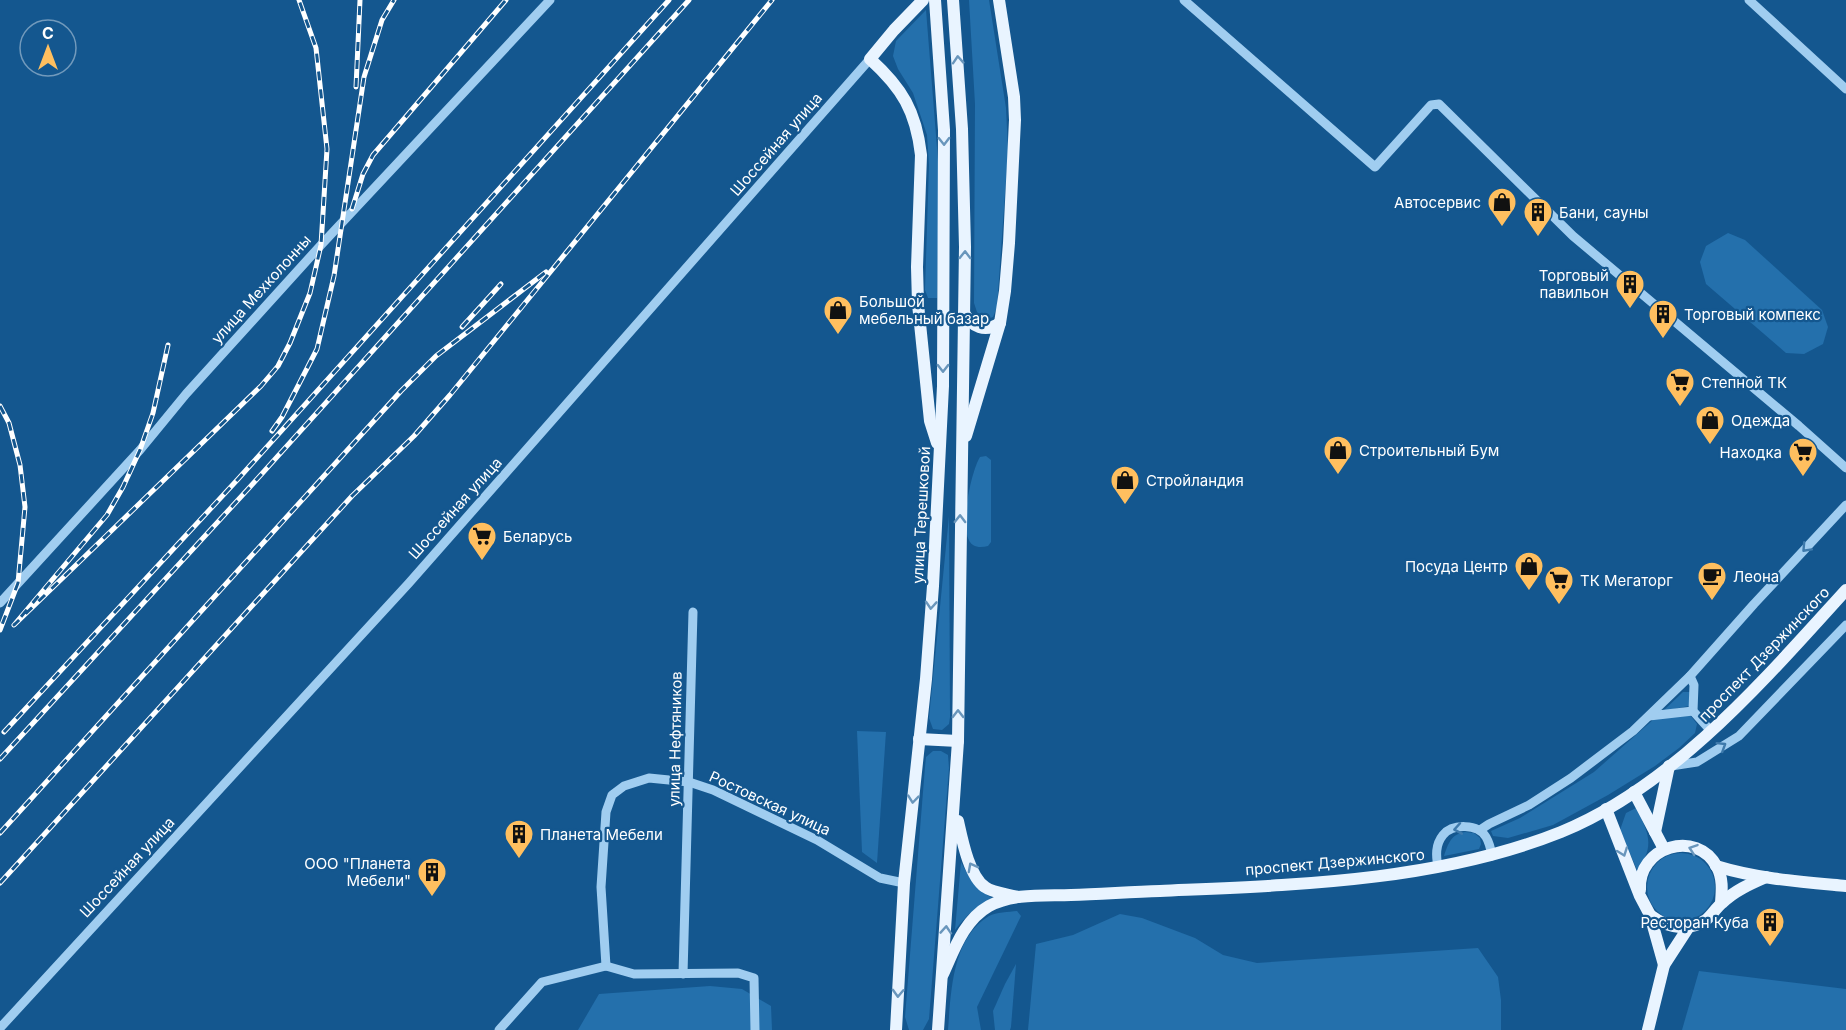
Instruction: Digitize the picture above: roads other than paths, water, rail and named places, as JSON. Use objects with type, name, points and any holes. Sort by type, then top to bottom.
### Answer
[{"type":"main road","name":"Шоссейная улица","points":[[870,59],[923,0]]},
{"type":"main road","name":"улица Терешковой","points":[[896,1030],[904,883],[927,667],[943,386],[944,130],[935,0]]},
{"type":"main road","points":[[938,1030],[955,807],[964,313],[965,198],[953,0]]},
{"type":"main road","points":[[961,450],[1000,323],[1005,291],[1015,120],[1014,97],[999,0]]},
{"type":"main road","points":[[870,59],[890,77],[906,101],[916,122],[919,137],[921,155],[918,304],[930,421],[939,451]]},
{"type":"main road","points":[[918,304],[923,312],[928,314],[934,315],[944,310]]},
{"type":"main road","points":[[964,313],[969,321],[982,328],[994,327],[1000,323]]},
{"type":"main road","points":[[938,481],[961,482]]},
{"type":"main road","name":"проспект Дзержинского","points":[[1018,897],[1183,890],[1396,874],[1492,856],[1564,830],[1634,792],[1711,731],[1775,668],[1846,590]]},
{"type":"main road","points":[[918,739],[957,741]]},
{"type":"main road","points":[[1655,831],[1669,766]]},
{"type":"main road","points":[[1634,792],[1664,849]]},
{"type":"main road","points":[[955,807],[964,850],[971,868],[985,887],[1018,897]]},
{"type":"main road","points":[[1606,809],[1640,896],[1650,915],[1664,965]]},
{"type":"main road","points":[[1640,896],[1639,882],[1652,856],[1664,849],[1685,846],[1697,849],[1708,856],[1716,866],[1722,883],[1721,903]]},
{"type":"main road","points":[[1716,866],[1766,877],[1846,886]]},
{"type":"main road","points":[[1650,915],[1661,924],[1674,928],[1688,928],[1707,919],[1721,903],[1740,889],[1766,877]]},
{"type":"main road","points":[[943,974],[959,938],[973,919],[989,906],[1018,897]]},
{"type":"main road","points":[[1648,1030],[1664,965],[1688,928]]},
{"type":"street","name":"улица Мехколонны","points":[[0,603],[140,450],[186,394],[321,244],[550,0]]},
{"type":"street","points":[[1185,0],[1375,167],[1431,105],[1439,104],[1573,236],[1754,387],[1846,468]]},
{"type":"street","points":[[1749,0],[1846,89]]},
{"type":"street","name":"Шоссейная улица","points":[[0,1028],[409,583],[870,59]]},
{"type":"street","points":[[1480,830],[1529,805],[1571,778],[1606,753],[1649,716],[1690,676],[1846,505]]},
{"type":"street","name":"улица Нефтяников","points":[[683,974],[693,612]]},
{"type":"street","points":[[1669,766],[1697,762],[1739,736],[1846,625]]},
{"type":"street","points":[[1690,676],[1694,686],[1693,711],[1711,731]]},
{"type":"street","points":[[1649,716],[1693,711]]},
{"type":"street","name":"Ростовская улица","points":[[606,966],[601,887],[606,812],[612,795],[624,786],[649,778],[689,782],[713,790],[817,840],[880,878],[904,883]]},
{"type":"street","points":[[1438,867],[1436,853],[1443,834],[1450,829],[1472,827],[1480,830],[1486,837],[1492,856]]},
{"type":"street","points":[[499,1030],[542,982],[606,966],[634,974],[738,974],[754,978],[755,1030]]},
{"type":"railway","points":[[168,345],[153,413],[140,450],[123,487],[107,515],[14,625],[261,386],[278,366],[290,343],[310,293],[321,245],[327,149],[316,48],[299,0]]},
{"type":"railway","points":[[356,87],[360,0]]},
{"type":"railway","points":[[272,431],[282,417],[317,349],[334,276],[364,77],[382,20],[394,0]]},
{"type":"railway","points":[[352,209],[363,174],[373,155],[506,0]]},
{"type":"railway","points":[[4,732],[239,478],[669,0]]},
{"type":"railway","points":[[0,759],[249,488],[689,0]]},
{"type":"railway","points":[[0,883],[352,496],[414,436],[450,395],[772,0]]},
{"type":"railway","points":[[0,833],[401,391],[436,356],[546,272]]},
{"type":"railway","points":[[462,327],[501,284]]},
{"type":"railway","points":[[0,406],[9,423],[20,465],[25,507],[18,583],[0,630]]},
{"type":"place","name":"Автосервис","points":[[1502,228]]},
{"type":"place","name":"Бани, сауны","points":[[1538,238]]},
{"type":"place","name":"Торговый павильон","points":[[1630,310]]},
{"type":"place","name":"Большой мебельный базар","points":[[838,336]]},
{"type":"place","name":"Торговый компекс","points":[[1663,340]]},
{"type":"place","name":"Степной ТК","points":[[1680,408]]},
{"type":"place","name":"Одежда","points":[[1710,446]]},
{"type":"place","name":"Строительный Бум","points":[[1338,476]]},
{"type":"place","name":"Находка","points":[[1803,478]]},
{"type":"place","name":"Стройландия","points":[[1125,506]]},
{"type":"place","name":"Беларусь","points":[[482,562]]},
{"type":"place","name":"Посуда Центр","points":[[1529,592]]},
{"type":"place","name":"Леона","points":[[1712,602]]},
{"type":"place","name":"ТК Мегаторг","points":[[1559,606]]},
{"type":"place","name":"Планета Мебели","points":[[519,860]]},
{"type":"place","name":"ООО \"Планета Мебели\"","points":[[432,898]]},
{"type":"place","name":"Ресторан Куба","points":[[1770,948]]}]
